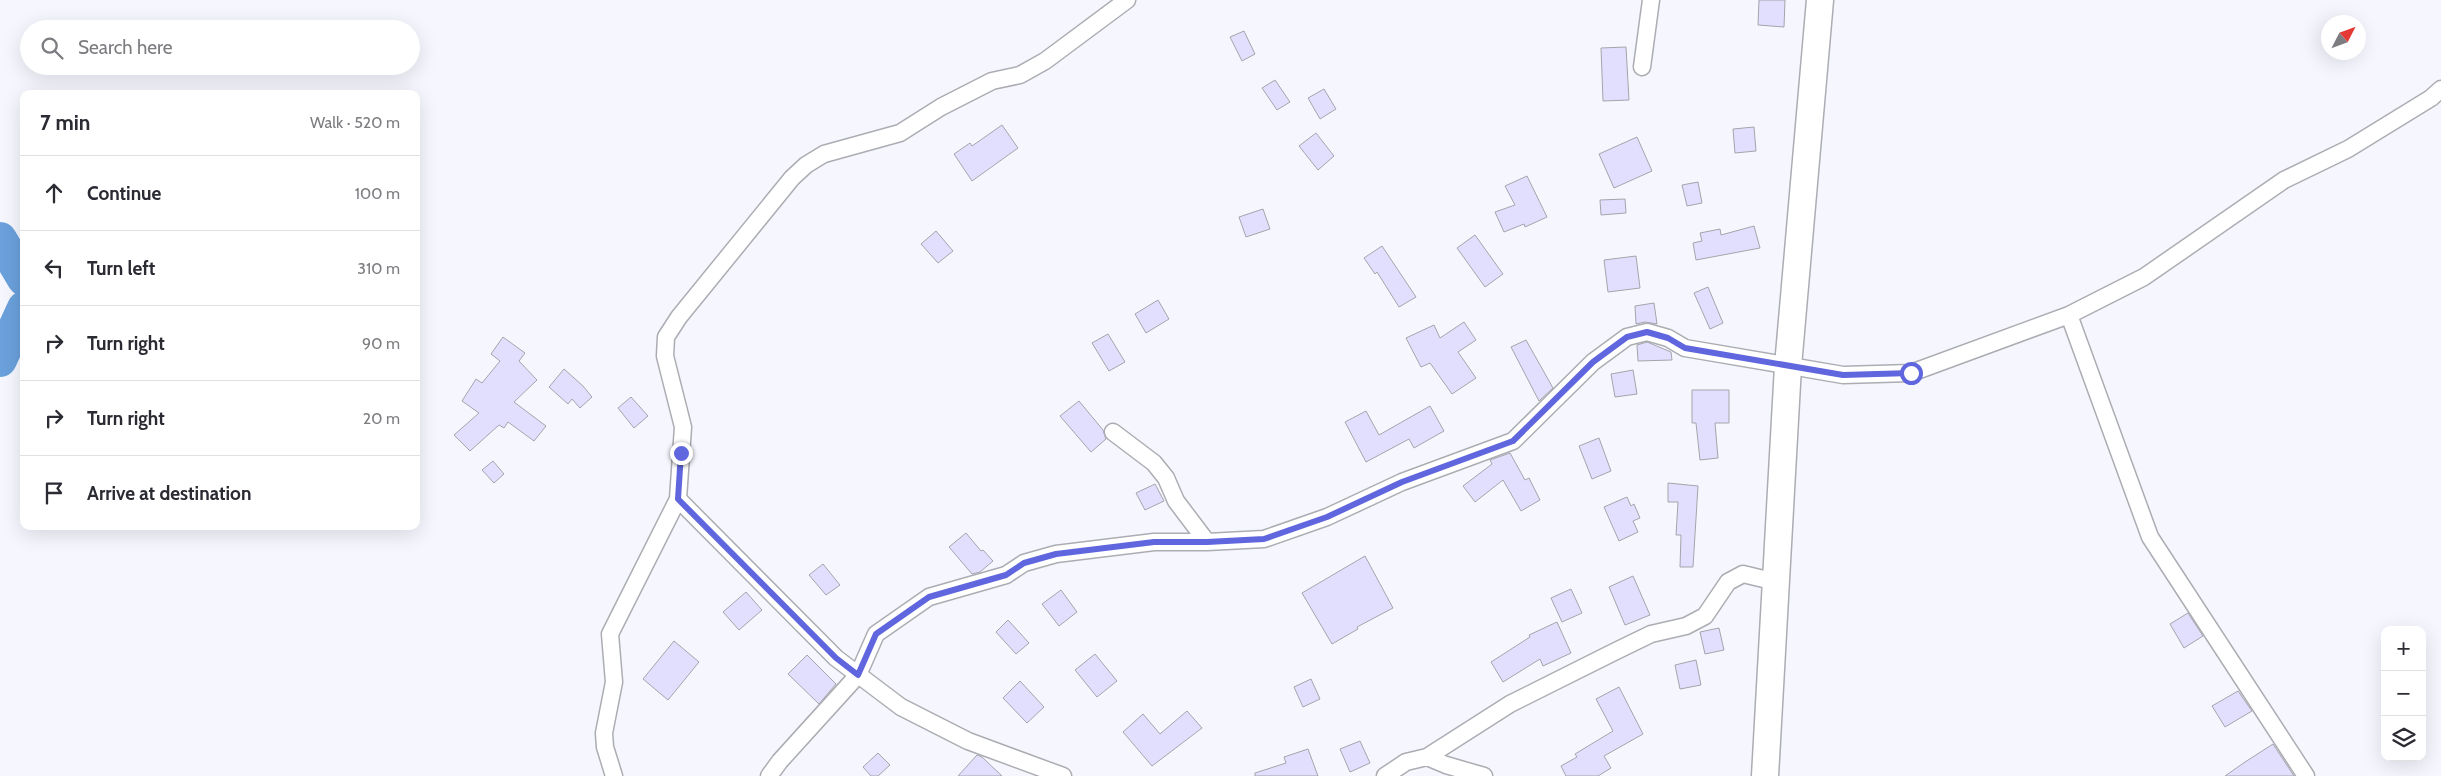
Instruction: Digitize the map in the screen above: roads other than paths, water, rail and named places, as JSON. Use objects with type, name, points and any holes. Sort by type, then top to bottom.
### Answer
[{"type":"main road","points":[[1765,776],[1788,366],[1820,0]]},
{"type":"street","points":[[614,776],[605,747],[604,733],[614,682],[610,634],[678,499],[682,427],[665,356],[666,337],[679,317],[792,178],[806,164],[824,154],[900,133],[941,107],[992,81],[1020,76],[1045,61],[1127,0]]},
{"type":"street","points":[[1642,68],[1651,0]]},
{"type":"street","points":[[769,776],[780,761],[858,675],[876,634],[929,597],[1006,575],[1024,563],[1056,554],[1154,542],[1264,539],[1327,517],[1402,482],[1513,441],[1593,362],[1627,337],[1647,332],[1668,338],[1685,348],[1843,375],[1911,373],[2069,315],[2144,277],[2284,180],[2348,149],[2431,98],[2441,89]]},
{"type":"street","points":[[2069,315],[2150,537],[2306,776]]},
{"type":"street","points":[[1113,432],[1154,463],[1166,478],[1176,501],[1207,542]]},
{"type":"street","points":[[678,499],[836,658],[901,707],[968,741],[1063,776]]},
{"type":"street","points":[[1385,776],[1406,762],[1427,757],[1519,700],[1651,634],[1686,626],[1705,616],[1728,582],[1743,574],[1776,582]]},
{"type":"street","points":[[1427,757],[1446,765],[1484,776]]},
{"type":"waterway","points":[[0,239],[20,272]]},
{"type":"waterway","points":[[0,360],[20,317]]}]
